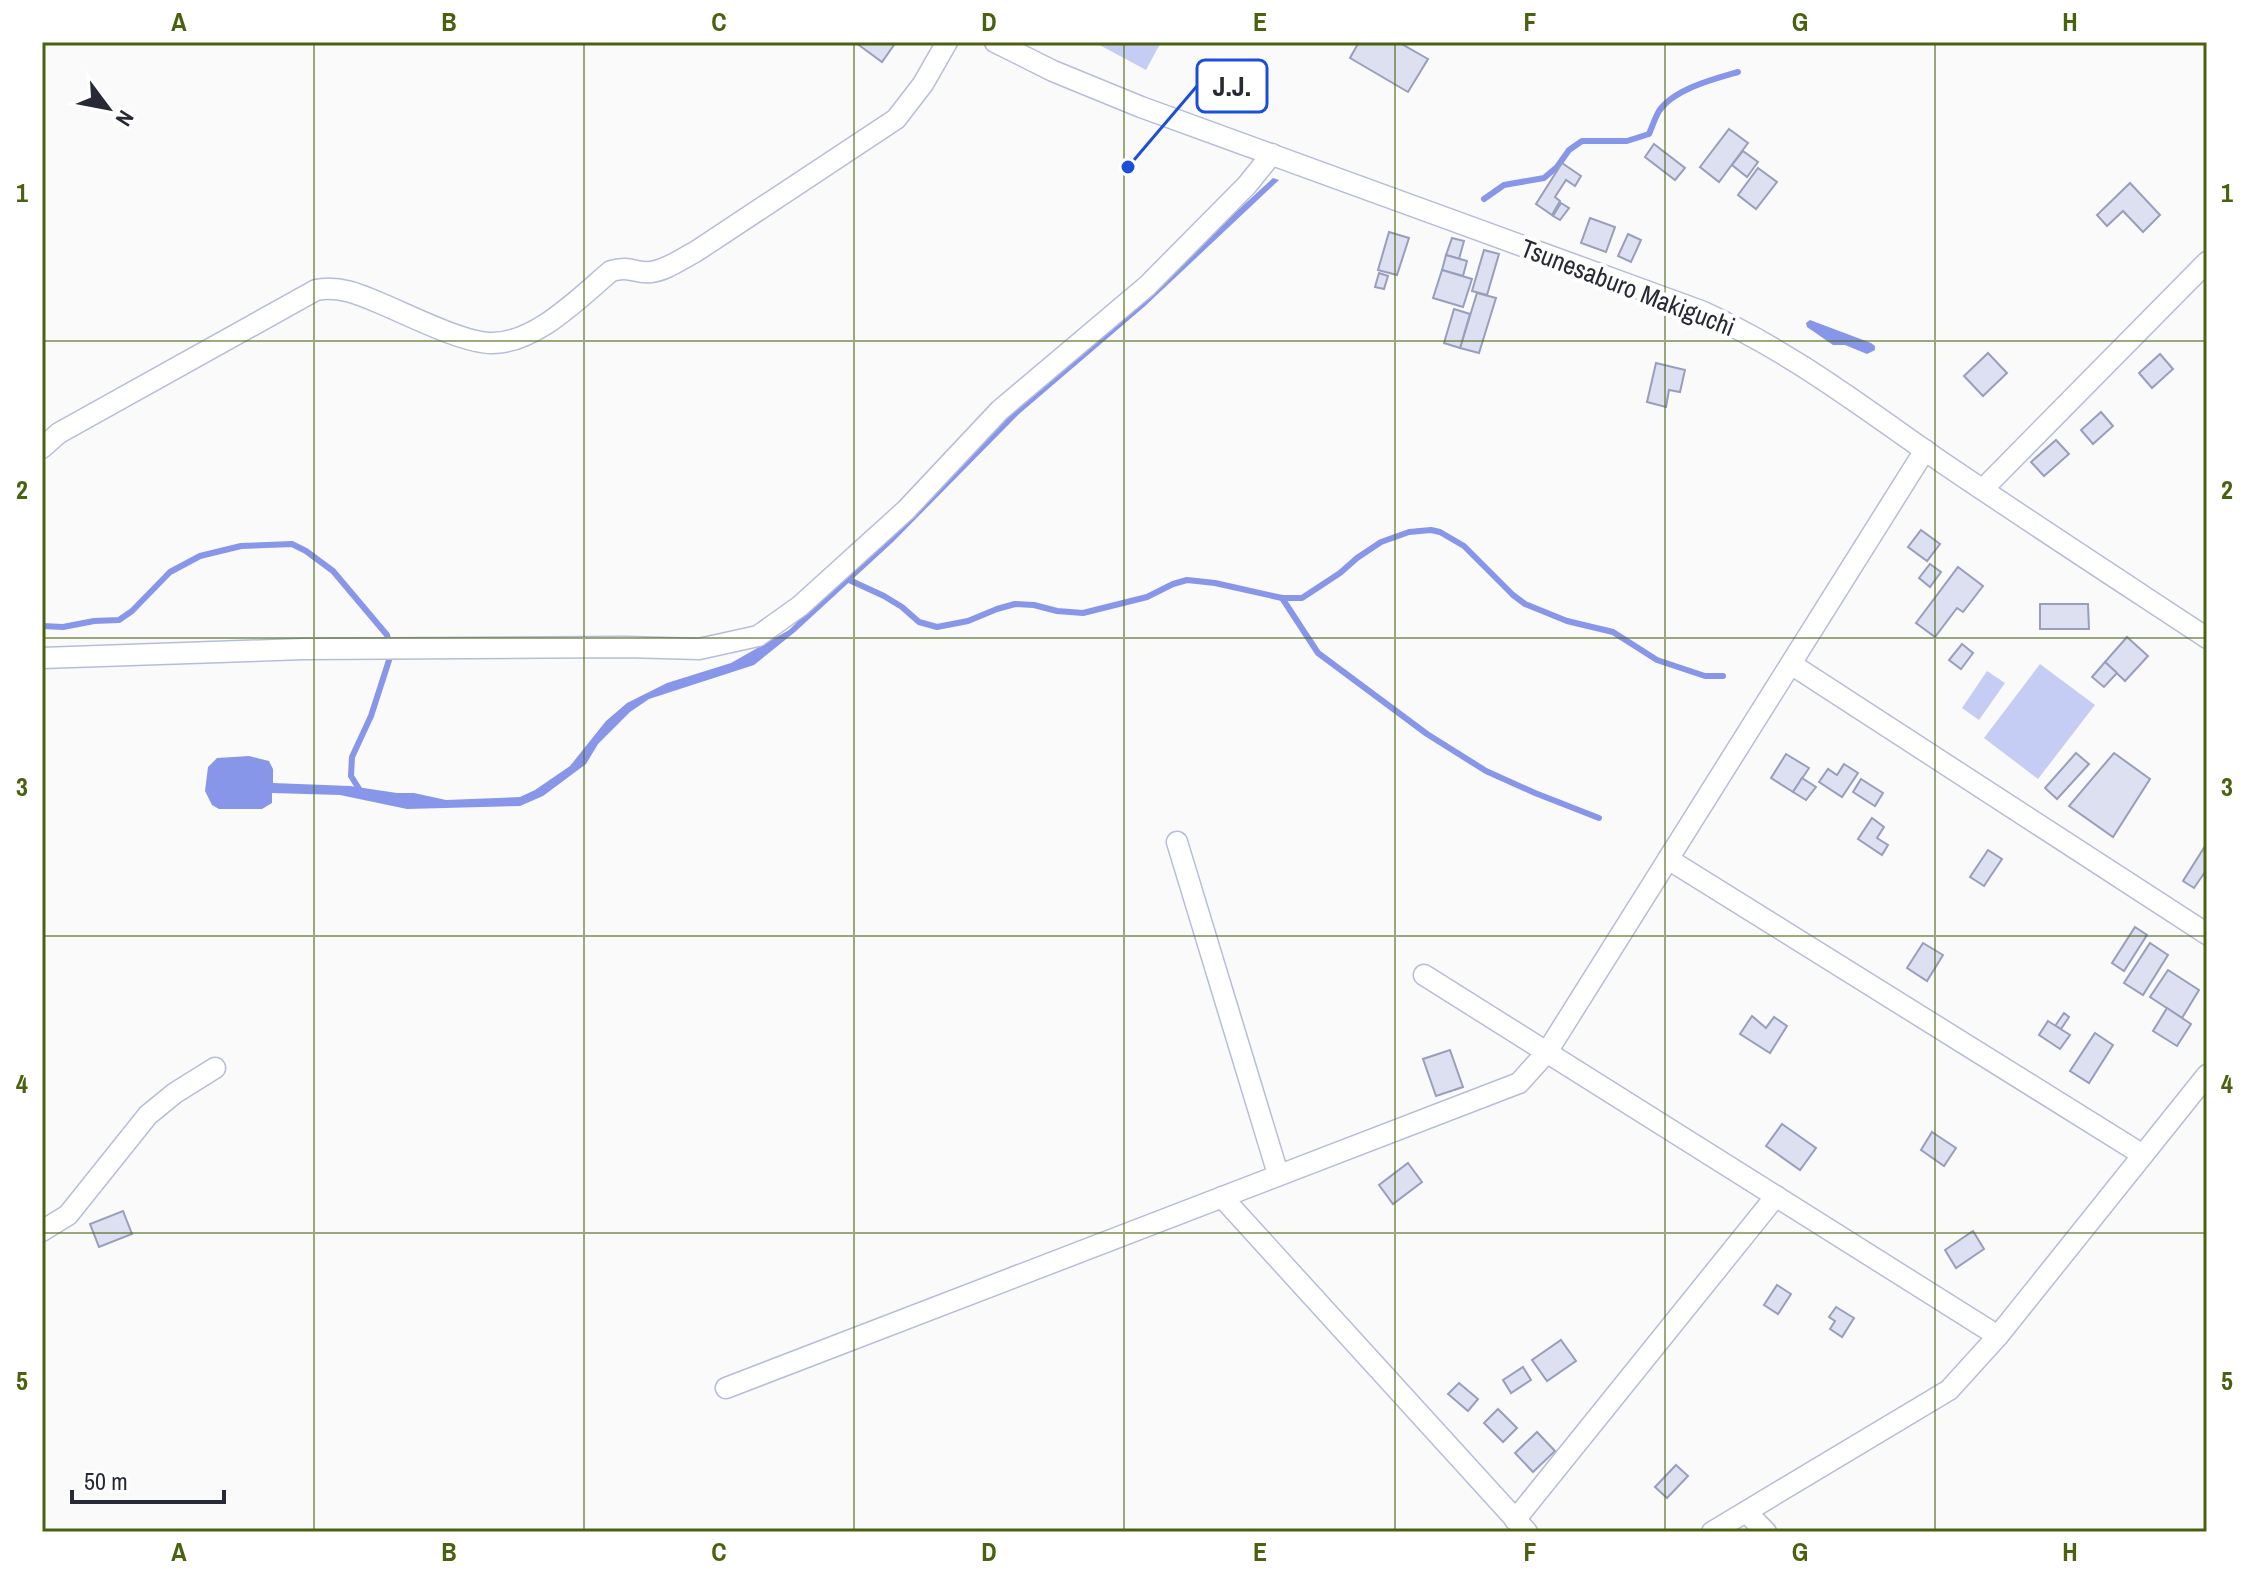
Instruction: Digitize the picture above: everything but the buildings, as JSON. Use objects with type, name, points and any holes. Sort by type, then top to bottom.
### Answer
[{"type":"street","points":[[42,448],[59,433],[316,290],[341,289],[450,333],[476,340],[489,343],[511,341],[546,324],[611,271],[623,267],[650,272],[672,265],[695,252],[896,119],[923,84],[947,42]]},
{"type":"street","name":"Tsunesaburo Makiguchi","points":[[995,42],[1104,93],[1728,323],[1783,353],[2207,638]]},
{"type":"street","points":[[42,658],[303,649],[699,649],[758,636],[800,606],[906,510],[1000,410],[1147,286],[1247,185],[1272,154]]},
{"type":"street","points":[[1983,489],[2207,262]]},
{"type":"street","points":[[726,1388],[1519,1083],[1547,1052],[1925,450]]},
{"type":"street","points":[[1791,664],[2207,934]]},
{"type":"street","points":[[1177,842],[1278,1174]]},
{"type":"street","points":[[1668,859],[2143,1155]]},
{"type":"street","points":[[1424,975],[1998,1336]]},
{"type":"street","points":[[42,1231],[68,1215],[148,1115],[175,1093],[215,1068]]},
{"type":"street","points":[[1712,1532],[1949,1390],[1998,1336],[2207,1075]]},
{"type":"street","points":[[1222,1197],[1521,1526],[1776,1196]]},
{"type":"street","points":[[1746,1512],[1766,1532]]},
{"type":"shaded area","points":[[1094,42],[1161,42],[1146,70]]},
{"type":"shaded area","points":[[2040,664],[2095,705],[2038,779],[1984,738]]},
{"type":"shaded area","points":[[1987,671],[2005,683],[1979,720],[1962,708]]},
{"type":"water","points":[[1273,178],[1279,180],[1144,307],[1019,414],[893,542],[795,632],[754,665],[649,699],[630,712],[598,744],[586,764],[543,796],[520,806],[407,809],[340,795],[272,793],[272,803],[262,809],[219,809],[212,805],[205,791],[208,767],[217,758],[249,756],[269,761],[273,769],[273,783],[350,786],[446,800],[520,797],[535,790],[570,766],[606,721],[627,703],[667,683],[731,663],[789,630],[987,434]]},
{"type":"water","points":[[1810,320],[1871,343],[1875,350],[1867,354],[1845,345],[1833,345],[1807,327],[1806,323]]},
{"type":"waterway","points":[[1484,199],[1504,185],[1544,178],[1569,150],[1582,141],[1627,141],[1649,134],[1659,111],[1674,97],[1695,86],[1738,72]]},
{"type":"waterway","points":[[847,579],[884,596],[919,622],[937,627],[968,621],[1015,604],[1083,613],[1147,597],[1187,580],[1282,598],[1302,598],[1381,542],[1409,532],[1431,530],[1464,546],[1525,604],[1567,621],[1613,632],[1657,660],[1705,676],[1723,676]]},
{"type":"waterway","points":[[42,626],[63,627],[119,620],[170,572],[200,556],[241,546],[292,544],[333,571],[387,635],[389,643]]},
{"type":"waterway","points":[[1282,598],[1318,653],[1427,734],[1486,771],[1599,818]]},
{"type":"waterway","points":[[361,792],[351,776],[352,757],[371,716],[391,654]]},
{"type":"place","name":"J.J.","points":[[1128,167]]}]
